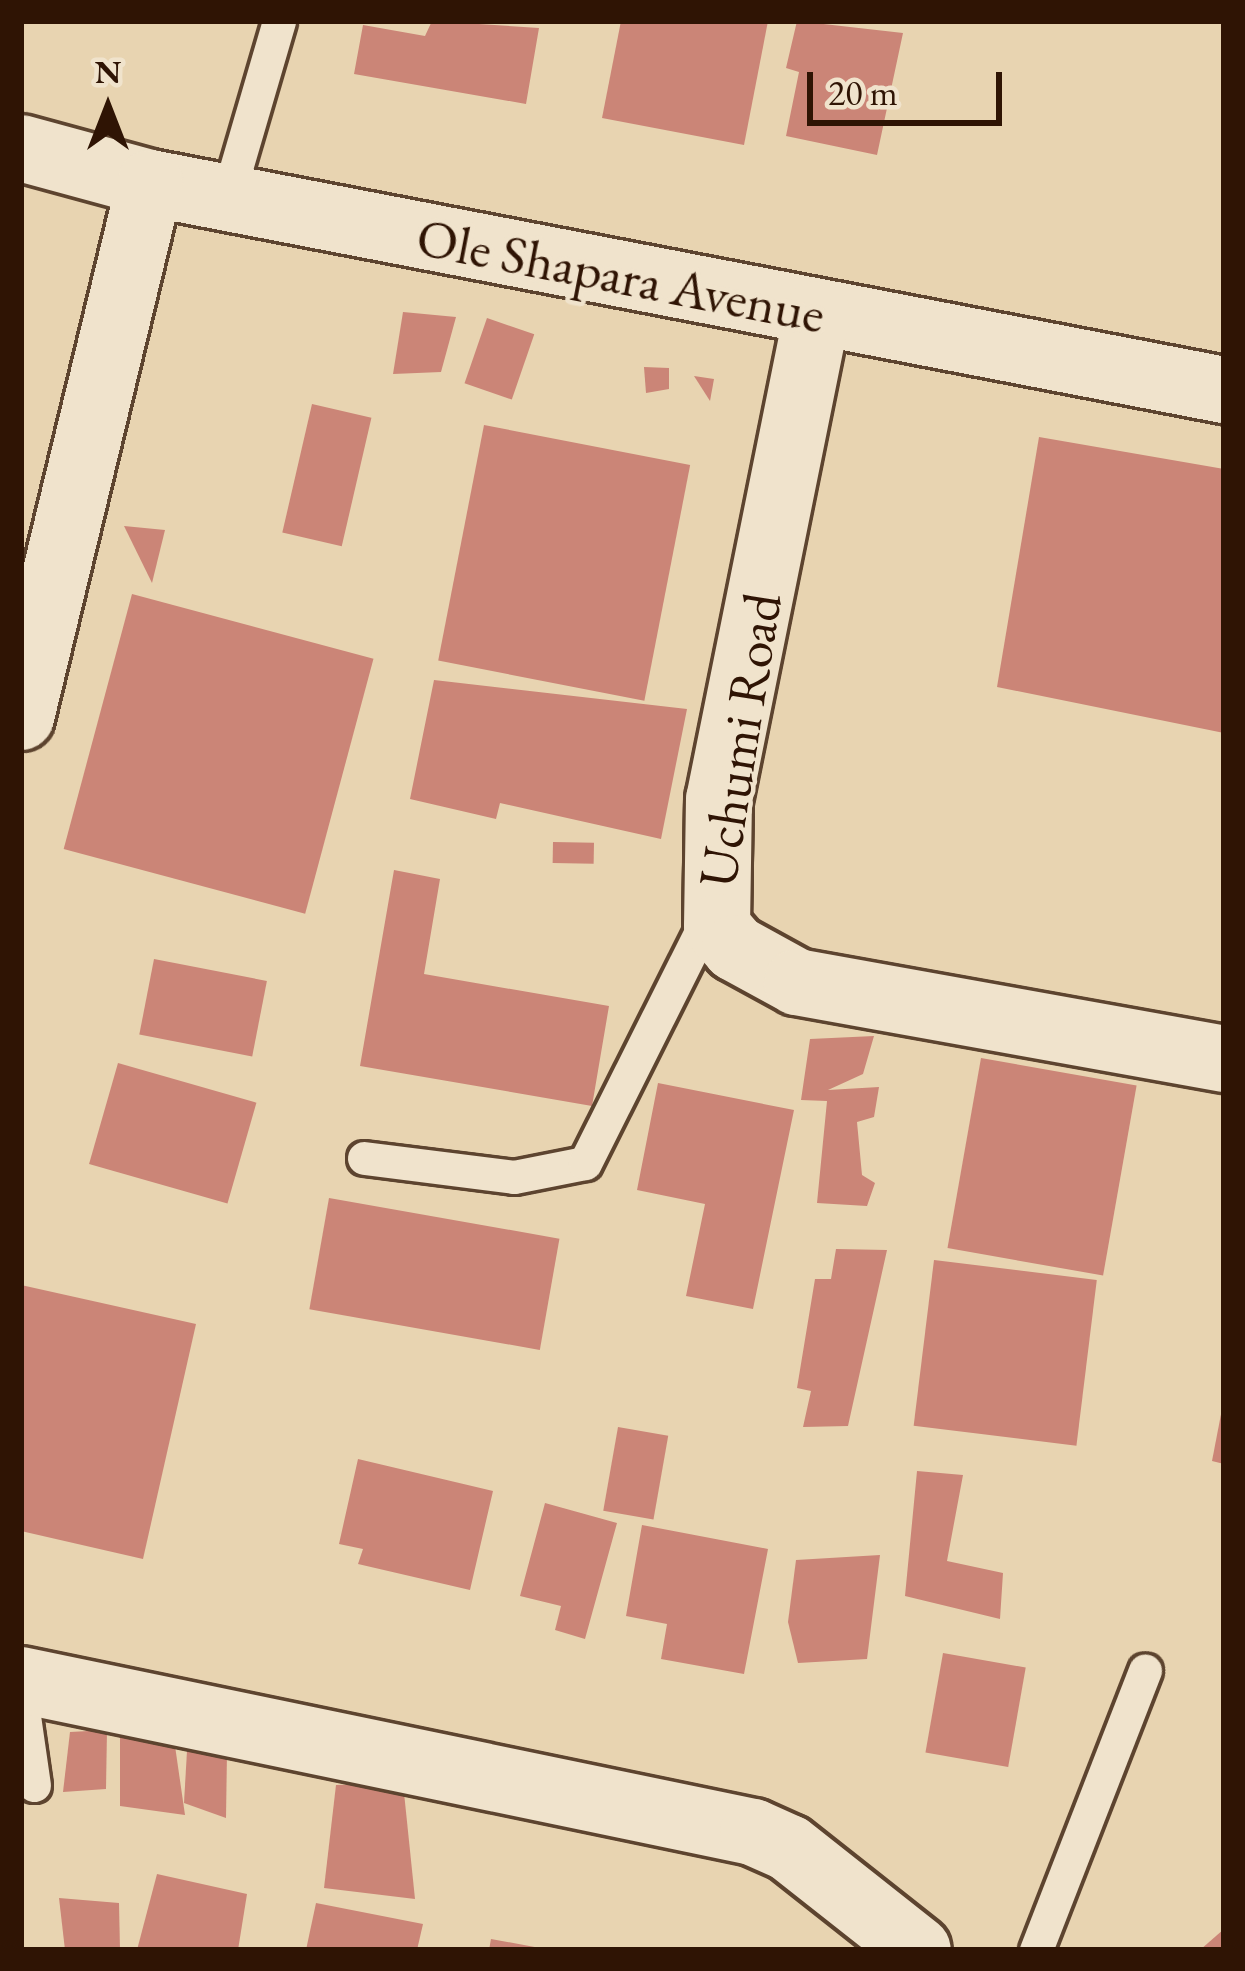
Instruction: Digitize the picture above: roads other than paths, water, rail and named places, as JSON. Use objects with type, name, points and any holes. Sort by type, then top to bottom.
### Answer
[{"type":"street","name":"Ole Shapara Avenue","points":[[21,148],[227,199],[1224,390]]},
{"type":"street","points":[[21,718],[150,183]]},
{"type":"street","name":"Uchumi Road","points":[[817,314],[718,800],[712,909],[735,948],[797,982],[1224,1059]]},
{"type":"street","points":[[21,1680],[753,1832],[790,1848],[918,1950]]},
{"type":"lane","points":[[227,199],[279,21]]},
{"type":"lane","points":[[364,1159],[514,1177],[585,1163],[712,909]]},
{"type":"lane","points":[[1036,1950],[1145,1670]]},
{"type":"lane","points":[[21,1695],[34,1785]]}]
